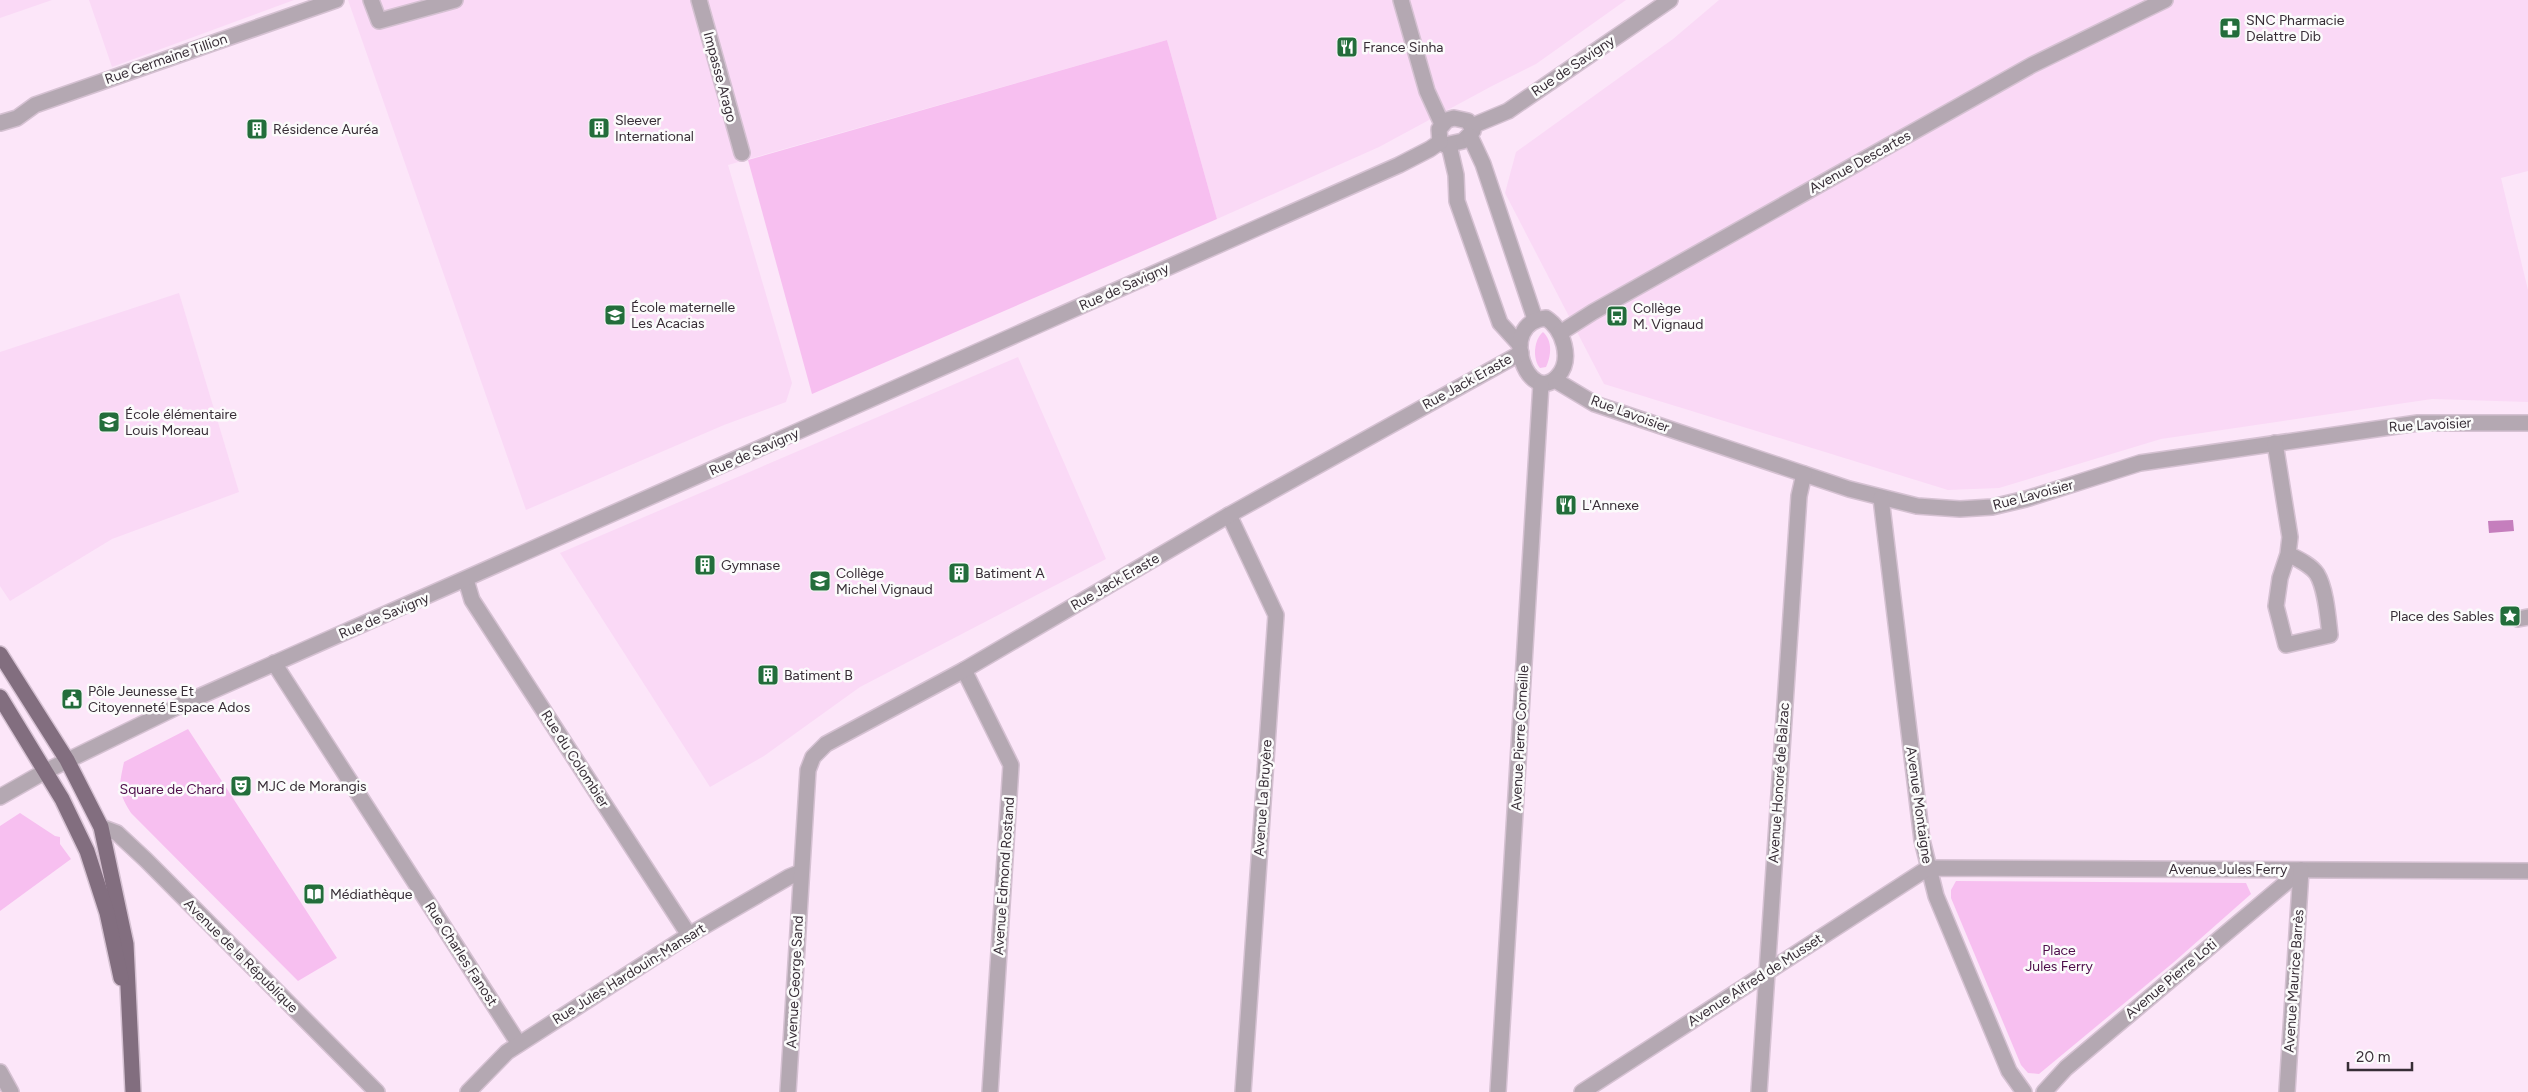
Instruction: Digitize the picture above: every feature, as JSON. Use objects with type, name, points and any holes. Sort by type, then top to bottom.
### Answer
[{"type":"main road","points":[[0,654],[67,760],[100,827],[126,944],[133,1092]]},
{"type":"main road","points":[[0,697],[72,819],[102,896],[114,940],[131,1038]]},
{"type":"street","name":"Rue Germaine Tillion","points":[[0,123],[16,118],[35,105],[336,0]]},
{"type":"street","points":[[371,0],[380,21],[455,0]]},
{"type":"street","name":"Impasse Arago","points":[[699,0],[742,153]]},
{"type":"street","points":[[1401,0],[1427,91],[1442,124]]},
{"type":"street","name":"Rue de Savigny","points":[[44,772],[274,664],[1399,165],[1471,131],[1508,111],[1670,0]]},
{"type":"street","name":"Avenue Descartes","points":[[1560,333],[2032,65],[2165,0]]},
{"type":"street","points":[[1520,349],[1523,334],[1535,320],[1546,318],[1560,333],[1565,360],[1560,374],[1548,382],[1527,374],[1520,349],[1500,323],[1457,201],[1456,175],[1439,129],[1447,120],[1461,118],[1471,131],[1535,320]]},
{"type":"street","name":"Rue Jack Eraste","points":[[801,872],[808,770],[813,757],[826,744],[964,670],[1229,515],[1520,349]]},
{"type":"street","name":"Rue Lavoisier","points":[[1548,382],[1595,404],[1881,498],[1917,506],[1960,509],[1992,507],[2026,499],[2140,463],[2418,423],[2528,423]]},
{"type":"street","name":"Avenue Pierre Corneille","points":[[1498,1092],[1548,382]]},
{"type":"street","points":[[2275,443],[2290,537],[2288,554],[2280,578],[2276,606],[2286,645],[2330,635],[2327,606],[2317,574],[2306,564],[2288,554]]},
{"type":"street","name":"Avenue Honoré de Balzac","points":[[1759,1092],[1799,496],[1804,474]]},
{"type":"street","name":"Avenue Montaigne","points":[[1881,498],[1922,840],[1928,868],[1936,896],[2009,1071],[2024,1092]]},
{"type":"street","name":"Avenue La Bruyère","points":[[1229,515],[1276,615],[1243,1092]]},
{"type":"street","name":"Rue du Colombier","points":[[466,580],[472,600],[689,936]]},
{"type":"street","name":"Rue Charles Fanost","points":[[274,664],[519,1044]]},
{"type":"street","name":"Avenue Edmond Rostand","points":[[964,670],[1010,765],[990,1092]]},
{"type":"street","points":[[0,797],[44,772]]},
{"type":"street","name":"Avenue de la République","points":[[100,827],[117,833],[146,860],[377,1092]]},
{"type":"street","name":"Avenue Alfred de Musset","points":[[1582,1092],[1928,868]]},
{"type":"street","name":"Avenue Jules Ferry","points":[[1928,868],[2528,871]]},
{"type":"street","name":"Avenue Pierre Loti","points":[[2044,1092],[2066,1068],[2301,870]]},
{"type":"street","name":"Avenue Maurice Barrès","points":[[2287,1092],[2301,870]]},
{"type":"street","name":"Rue Jules Hardouin-Mansart","points":[[468,1092],[498,1060],[519,1044],[689,936],[789,877],[801,872]]},
{"type":"street","name":"Avenue George Sand","points":[[788,1092],[801,872]]},
{"type":"street","points":[[0,1072],[11,1092]]},
{"type":"shaded area","points":[[0,0],[52,0],[0,18]]},
{"type":"shaded area","points":[[89,0],[294,0],[112,67]]},
{"type":"shaded area","points":[[348,0],[1626,0],[1536,64],[1379,147],[1217,219],[1167,40],[728,165],[792,383],[786,402],[724,425],[526,510]]},
{"type":"shaded area","points":[[1719,0],[2528,0],[2528,171],[2501,178],[2528,290],[2528,402],[2432,399],[2161,439],[1999,488],[1948,490],[1604,384],[1505,193],[1516,152],[1673,39]]},
{"type":"shaded area","name":"École élémentaire Louis Moreau","points":[[179,293],[239,492],[112,539],[10,601],[0,586],[0,352]]},
{"type":"shaded area","name":"Collège Michel Vignaud","points":[[1018,357],[1106,559],[860,687],[764,756],[710,787],[560,553]]},
{"type":"shaded area","points":[[2513,520],[2514,531],[2489,533],[2488,521]]},
{"type":"green space","points":[[1167,40],[1217,219],[812,394],[748,160]]},
{"type":"green space","points":[[1543,332],[1550,344],[1550,353],[1546,367],[1540,368],[1537,364],[1535,349],[1538,339]]},
{"type":"green space","name":"Square de Chard","points":[[188,729],[337,958],[298,981],[131,813],[123,799],[120,783],[124,762]]},
{"type":"green space","points":[[20,813],[55,836],[60,837],[60,844],[71,859],[0,911],[0,826]]},
{"type":"green space","name":"Place Jules Ferry","points":[[1956,881],[2246,883],[2251,894],[2174,962],[2039,1074],[2028,1073],[2021,1065],[1951,898],[1951,890]]},
{"type":"place","name":"SNC Pharmacie Delattre Dib","points":[[2230,28]]},
{"type":"place","name":"France Sinha","points":[[1347,47]]},
{"type":"place","name":"Sleever International","points":[[599,128]]},
{"type":"place","name":"Résidence Auréa","points":[[257,129]]},
{"type":"place","name":"École maternelle Les Acacias","points":[[615,315]]},
{"type":"place","name":"Collège M. Vignaud","points":[[1617,316]]},
{"type":"place","name":"École élémentaire Louis Moreau","points":[[109,422]]},
{"type":"place","name":"L'Annexe","points":[[1566,505]]},
{"type":"place","name":"Gymnase","points":[[705,565]]},
{"type":"place","name":"Batiment A","points":[[959,573]]},
{"type":"place","name":"Collège Michel Vignaud","points":[[820,581]]},
{"type":"place","name":"Place des Sables","points":[[2510,616]]},
{"type":"place","name":"Batiment B","points":[[768,675]]},
{"type":"place","name":"Pôle Jeunesse Et Citoyenneté Espace Ados","points":[[72,699]]},
{"type":"place","name":"MJC de Morangis","points":[[241,786]]},
{"type":"place","name":"Médiathèque","points":[[314,894]]}]
